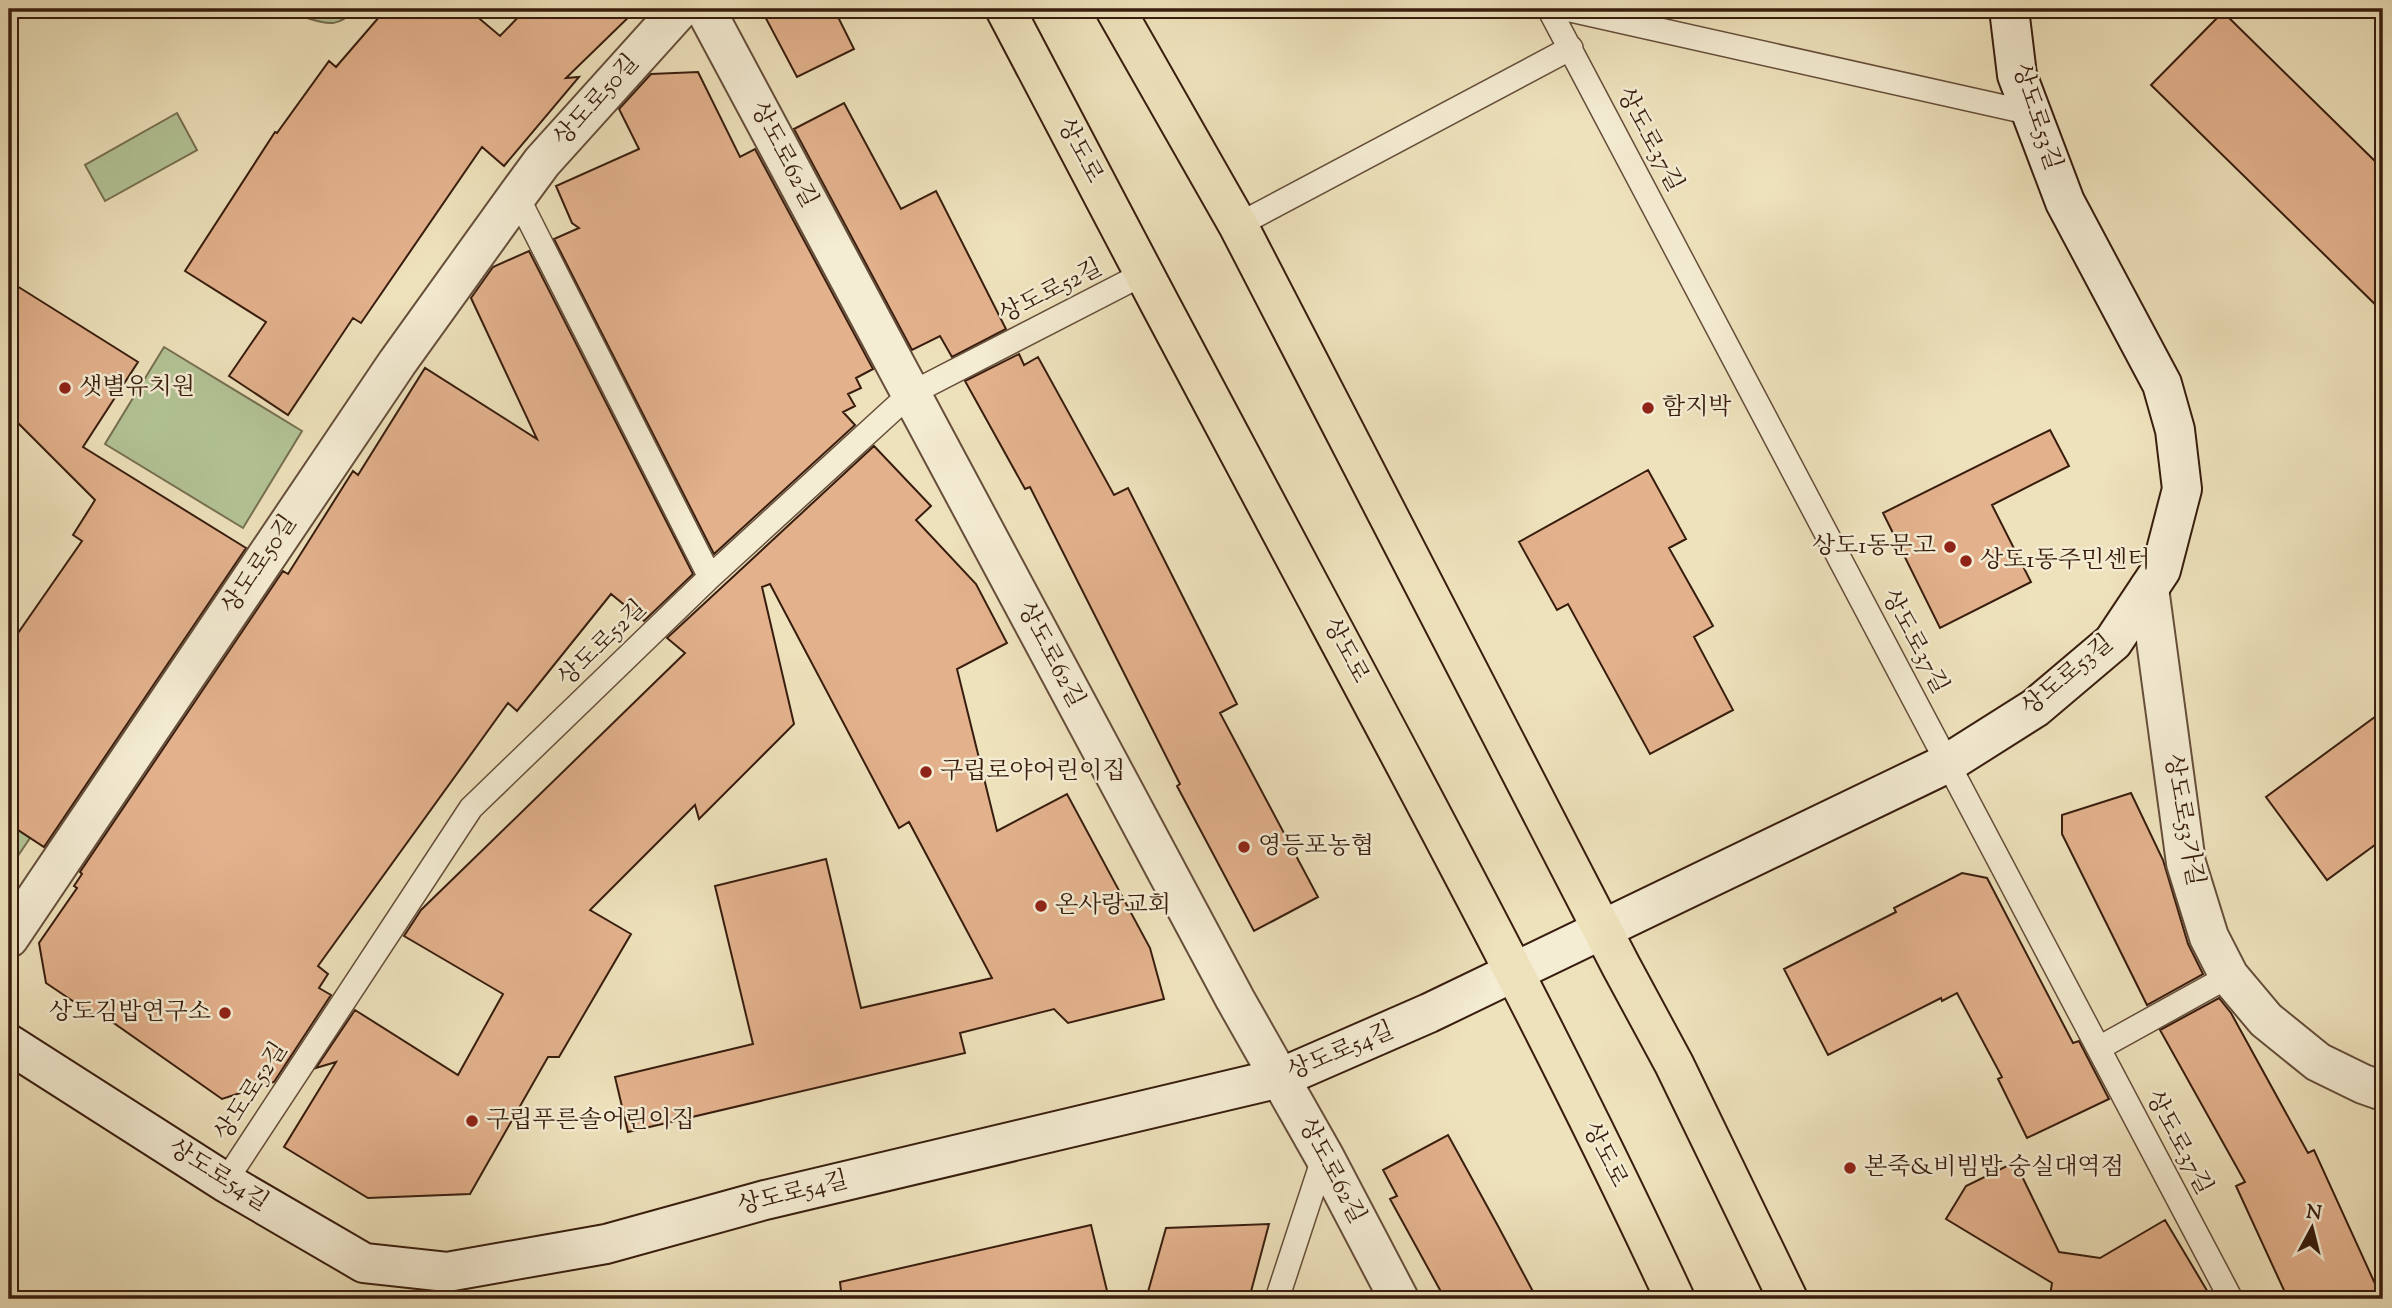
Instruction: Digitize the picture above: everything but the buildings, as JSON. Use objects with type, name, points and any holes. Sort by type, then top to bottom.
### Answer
[{"type":"main road","name":"상도로","points":[[1005,9],[1514,972],[1675,1299]]},
{"type":"main road","points":[[1115,9],[1238,225],[1621,966],[1674,1063],[1788,1299]]},
{"type":"street","name":"상도로50길","points":[[9,938],[397,363],[517,196],[542,162],[680,9]]},
{"type":"street","name":"상도로62길","points":[[705,9],[1235,999],[1324,1156],[1399,1299]]},
{"type":"street","name":"상도로53길","points":[[1603,930],[1948,763],[2035,708],[2113,642],[2161,570],[2182,489],[2175,430],[2162,384],[2065,202],[2017,75],[2009,9]]},
{"type":"street","name":"상도로53가길","points":[[2149,588],[2186,863],[2209,937],[2229,976],[2266,1020],[2318,1062],[2362,1084],[2383,1091]]},
{"type":"street","name":"상도로54길","points":[[9,1044],[225,1182],[364,1263],[447,1272],[606,1244],[779,1197],[1280,1078],[1429,1013],[1603,930]]},
{"type":"lane","name":"상도로37길","points":[[1549,9],[2231,1299]]},
{"type":"lane","points":[[1566,9],[2031,113]]},
{"type":"lane","points":[[1238,225],[1570,48]]},
{"type":"lane","points":[[517,196],[710,577]]},
{"type":"lane","name":"상도로52길","points":[[225,1182],[471,808],[710,577],[910,394],[1143,274]]},
{"type":"lane","points":[[2099,1048],[2229,976]]},
{"type":"lane","points":[[1277,1299],[1324,1156]]},
{"type":"green space","points":[[307,9],[357,9],[345,19],[328,23],[307,18]]},
{"type":"green space","points":[[177,113],[197,150],[105,201],[85,165]]},
{"type":"green space","points":[[164,347],[302,431],[243,528],[105,444]]},
{"type":"green space","points":[[9,824],[30,838],[9,869]]},
{"type":"place","name":"샛별유치원","points":[[65,388]]},
{"type":"place","name":"함지박","points":[[1648,408]]},
{"type":"place","name":"상도1동문고","points":[[1950,547]]},
{"type":"place","name":"상도1동주민센터","points":[[1966,561]]},
{"type":"place","name":"구립로야어린이집","points":[[926,772]]},
{"type":"place","name":"영등포농협","points":[[1244,847]]},
{"type":"place","name":"온사랑교회","points":[[1041,906]]},
{"type":"place","name":"상도김밥연구소","points":[[225,1013]]},
{"type":"place","name":"구립푸른솔어린이집","points":[[472,1121]]},
{"type":"place","name":"본죽&비빔밥 숭실대역점","points":[[1850,1168]]}]
